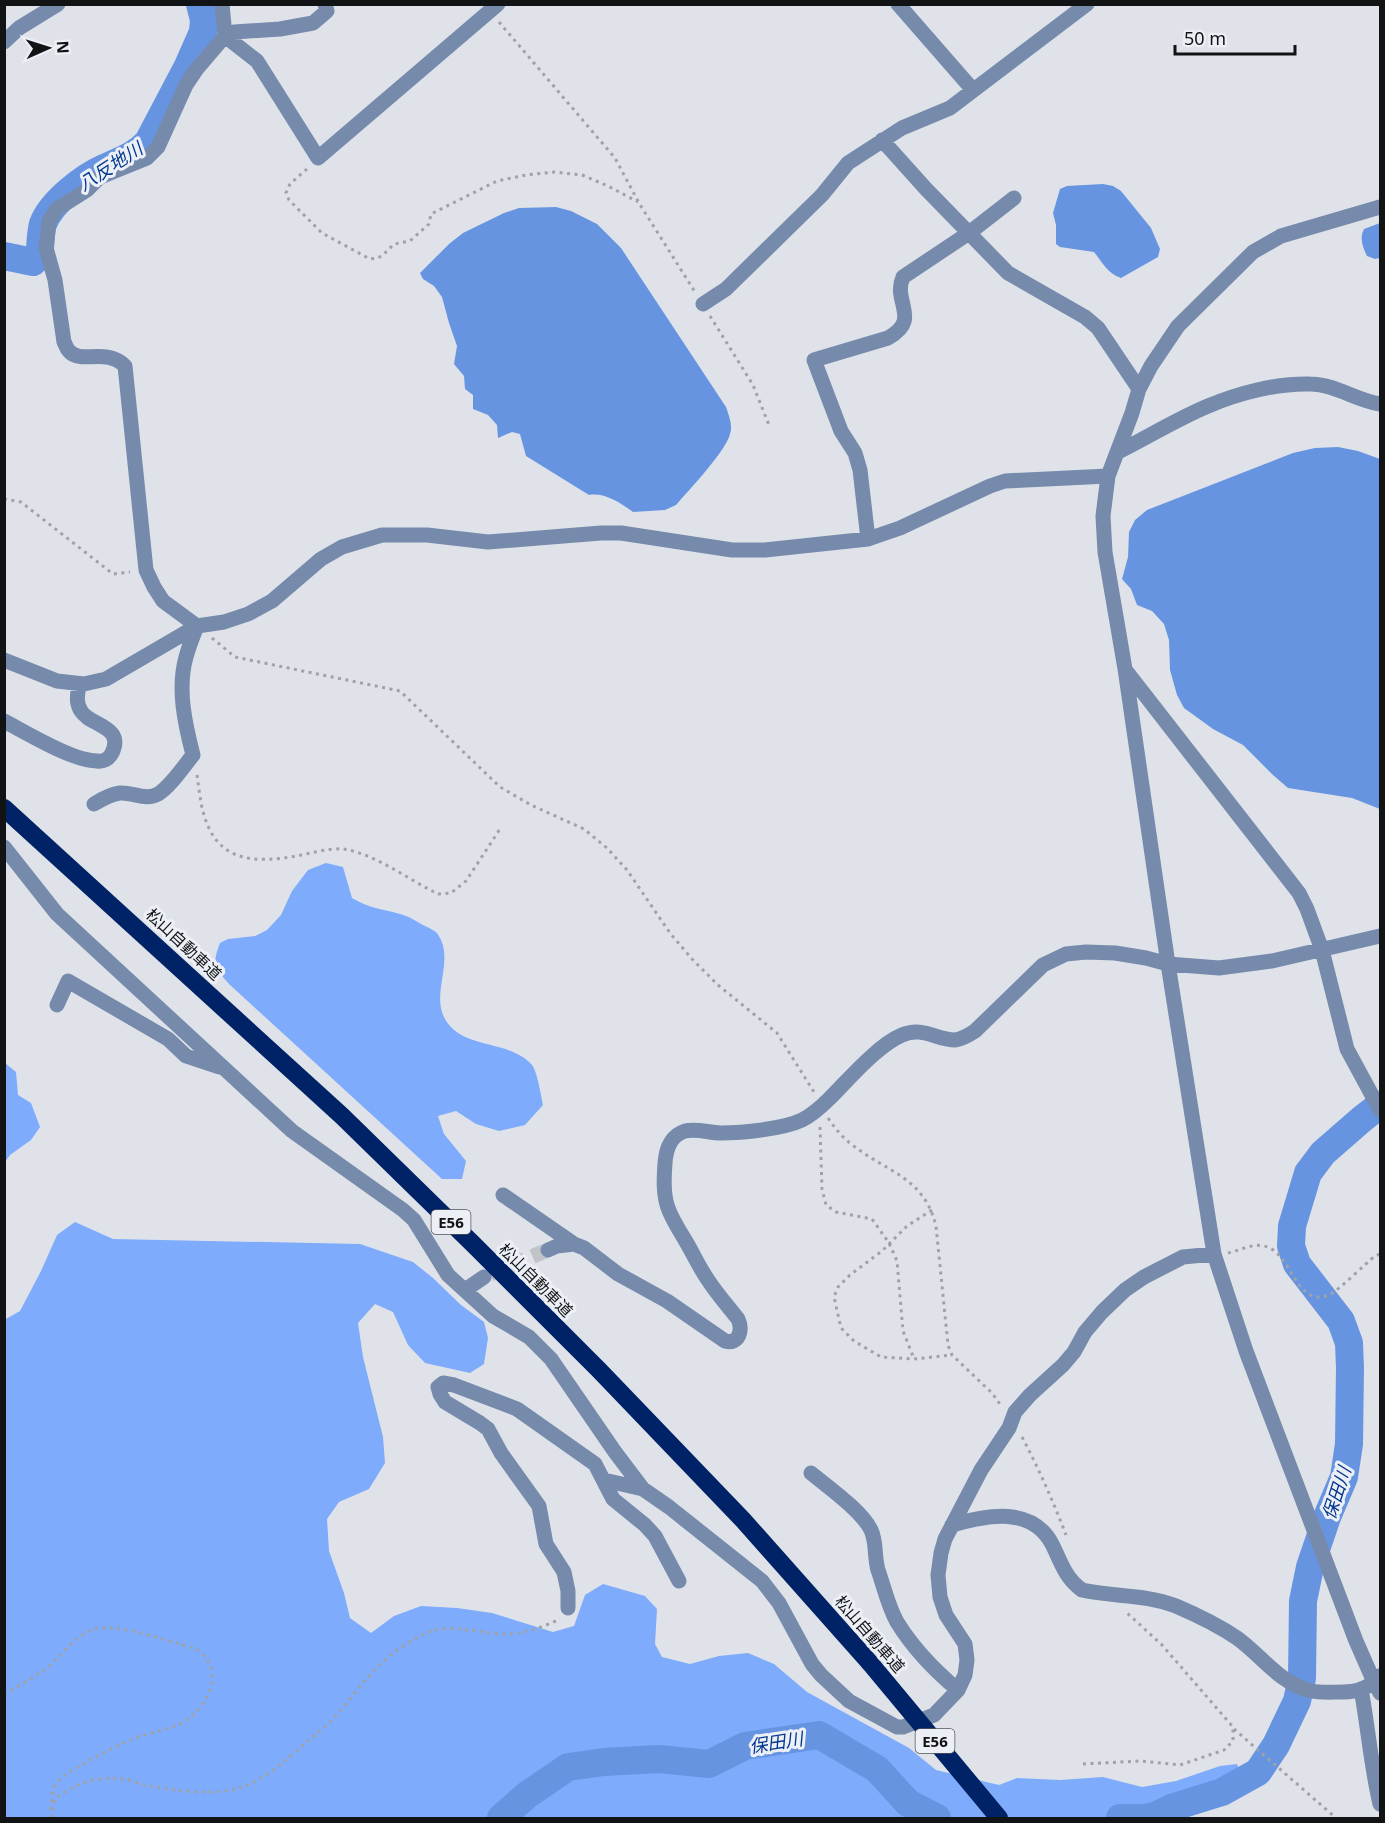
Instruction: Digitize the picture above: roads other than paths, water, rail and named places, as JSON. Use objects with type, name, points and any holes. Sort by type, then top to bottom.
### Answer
[{"type":"highway","name":"松山自動車道","points":[[4,808],[342,1116],[598,1370],[743,1520],[870,1663],[999,1818]]},
{"type":"street","points":[[4,42],[19,28],[58,4]]},
{"type":"street","points":[[222,4],[225,36],[257,61],[318,158],[491,7]]},
{"type":"street","points":[[197,626],[163,601],[146,570],[124,366],[118,359],[110,356],[76,356],[69,351],[64,342],[55,280],[46,248],[47,233],[50,221],[57,209],[87,190],[100,177],[147,158],[158,147],[186,85],[225,36],[234,32],[280,29],[313,23],[327,11],[325,4]]},
{"type":"street","points":[[898,4],[973,90]]},
{"type":"street","points":[[703,304],[726,289],[822,195],[848,163],[902,129],[950,108],[1087,4]]},
{"type":"street","points":[[882,140],[1008,273],[1085,317],[1098,328],[1139,389]]},
{"type":"street","points":[[868,539],[860,470],[855,453],[842,431],[814,360],[888,338],[898,332],[904,324],[905,313],[899,285],[903,277],[969,233],[1014,198]]},
{"type":"street","points":[[1380,207],[1281,236],[1253,252],[1178,326],[1151,366],[1139,389],[1108,476],[1102,516],[1105,552],[1125,669],[1168,964],[1214,1254],[1250,1362],[1374,1685],[1371,1745],[1374,1777],[1380,1804]]},
{"type":"street","points":[[1118,452],[1208,406],[1281,386],[1312,384],[1339,390],[1380,404]]},
{"type":"street","points":[[4,660],[57,681],[84,684],[106,679],[197,626],[248,615],[272,601],[321,559],[342,547],[382,535],[427,535],[488,542],[621,533],[732,550],[765,550],[868,539],[900,528],[967,496],[1005,481],[1108,476]]},
{"type":"street","points":[[94,804],[122,792],[146,797],[156,795],[193,755],[184,725],[182,679],[186,658],[197,626]]},
{"type":"street","points":[[1125,669],[1299,893],[1322,950],[1347,1049],[1377,1104]]},
{"type":"street","points":[[4,721],[64,752],[94,762],[110,758],[114,749],[114,740],[110,731],[79,709],[77,698],[79,684]]},
{"type":"street","points":[[4,847],[57,914],[292,1131],[404,1210],[414,1220],[448,1275],[493,1316],[540,1346],[643,1489],[762,1581],[779,1603],[812,1664],[826,1680],[849,1701],[897,1727],[903,1727],[934,1715],[958,1690],[964,1675],[967,1660],[964,1644],[946,1615],[940,1597],[938,1575],[945,1539],[981,1470],[1009,1428],[1015,1412],[1063,1365],[1074,1352],[1084,1332],[1125,1290],[1144,1277],[1183,1257],[1214,1254]]},
{"type":"street","points":[[503,1195],[574,1244],[584,1248],[618,1274],[668,1301],[725,1341],[736,1341],[740,1335],[741,1326],[738,1319],[708,1280],[668,1208],[664,1192],[665,1159],[668,1145],[674,1137],[686,1131],[724,1133],[789,1125],[804,1119],[893,1040],[904,1034],[918,1033],[930,1033],[957,1040],[966,1037],[1042,965],[1066,954],[1115,953],[1168,964],[1219,968],[1272,961],[1380,936]]},
{"type":"street","points":[[57,1005],[68,981],[168,1039],[186,1056],[224,1068]]},
{"type":"street","points":[[548,1250],[557,1246],[574,1244]]},
{"type":"street","points":[[465,1290],[484,1277]]},
{"type":"street","points":[[568,1608],[568,1591],[564,1572],[546,1544],[539,1506],[501,1453],[488,1430],[445,1402],[438,1387],[443,1383],[517,1409],[595,1464],[613,1499],[655,1536],[679,1581]]},
{"type":"street","points":[[811,1473],[863,1518],[871,1531],[876,1548],[876,1564],[896,1620],[934,1670],[958,1690]]},
{"type":"street","points":[[604,1480],[643,1489]]},
{"type":"street","points":[[952,1525],[972,1519],[993,1517],[1017,1517],[1032,1522],[1044,1531],[1066,1576],[1082,1590],[1159,1600],[1217,1625],[1252,1650],[1286,1680],[1309,1690],[1339,1692],[1374,1685]]},
{"type":"waterway","name":"八反地川","points":[[4,256],[33,262],[39,256],[43,224],[53,207],[87,177],[133,154],[148,142],[203,32],[204,20],[200,4]]},
{"type":"waterway","name":"保田川","points":[[1120,1818],[1145,1818],[1157,1815],[1174,1807],[1222,1792],[1258,1772],[1276,1745],[1297,1701],[1302,1678],[1303,1601],[1310,1567],[1344,1477],[1349,1444],[1350,1368],[1349,1343],[1341,1321],[1297,1264],[1291,1246],[1292,1226],[1308,1173],[1323,1153],[1380,1105]]},
{"type":"waterway","name":"保田川","points":[[501,1818],[527,1795],[568,1767],[604,1762],[659,1759],[709,1764],[745,1746],[819,1735],[877,1769],[908,1803],[937,1818]]},
{"type":"tunnel","points":[[490,1274],[548,1250]]}]
